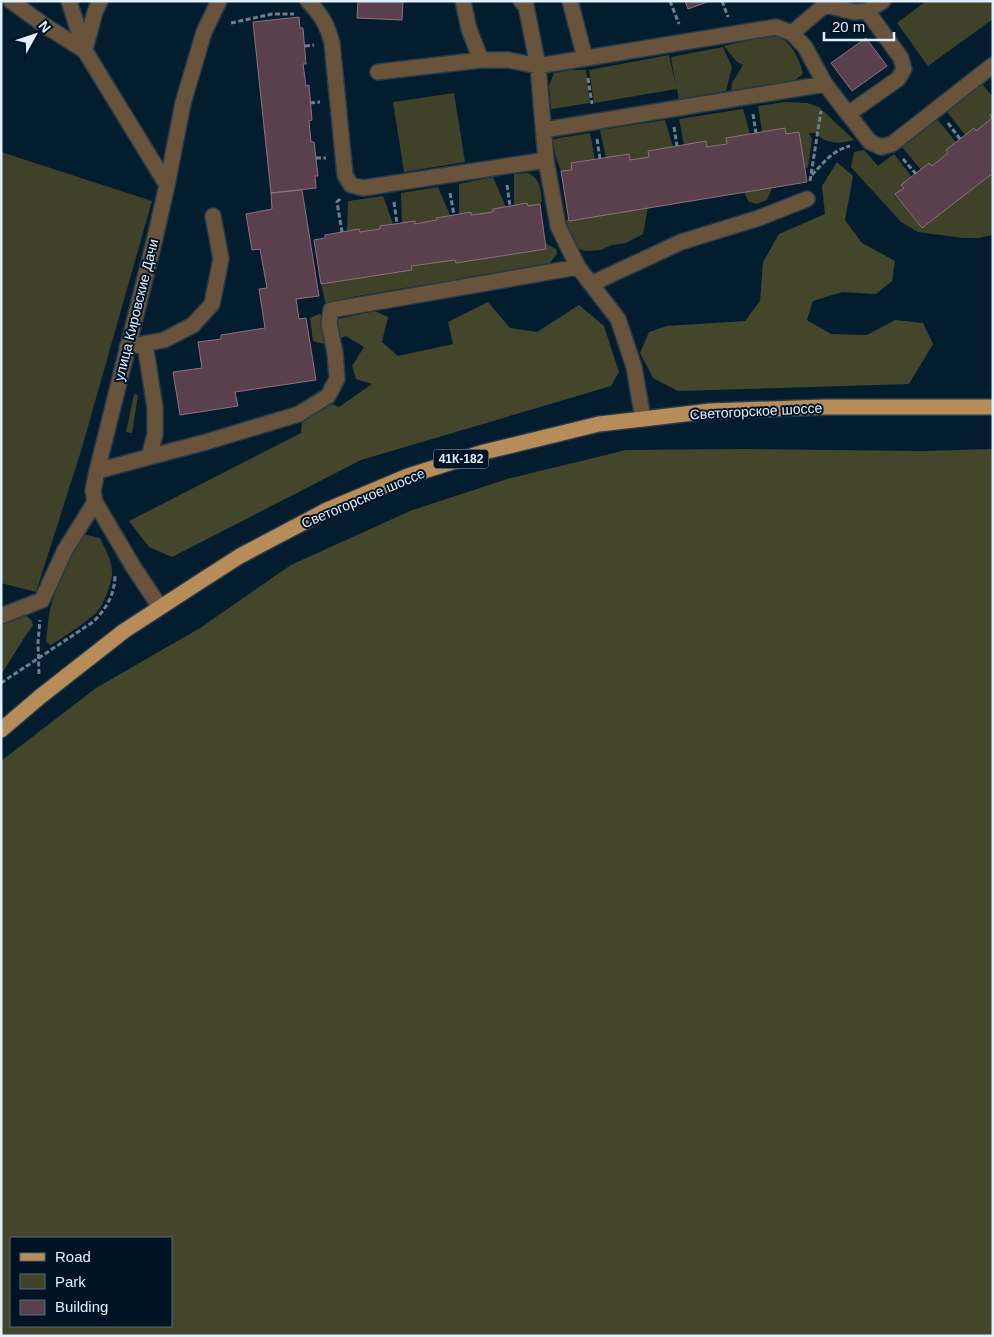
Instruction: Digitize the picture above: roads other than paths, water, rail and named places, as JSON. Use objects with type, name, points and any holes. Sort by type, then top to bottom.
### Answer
[{"type":"main road","name":"Светогорское шоссе","points":[[1,730],[41,696],[117,637],[204,578],[327,510],[408,476],[493,450],[598,424],[710,411],[824,407],[993,407]]},
{"type":"street","points":[[11,1],[44,25],[85,50]]},
{"type":"street","points":[[69,1],[85,50],[167,185]]},
{"type":"street","points":[[85,50],[95,12],[100,1]]},
{"type":"street","name":"улица Кировские Дачи","points":[[95,502],[93,491],[96,471],[167,185],[182,103],[206,29],[219,1]]},
{"type":"street","points":[[308,1],[319,13],[328,28],[332,43],[345,175],[351,185],[363,188],[546,160]]},
{"type":"street","points":[[463,1],[469,29],[481,60]]},
{"type":"street","points":[[570,1],[585,58]]},
{"type":"street","points":[[792,33],[826,3],[854,12],[867,10],[883,1]]},
{"type":"street","points":[[528,3],[538,66],[546,160],[558,226],[578,267],[618,319],[634,367],[643,419]]},
{"type":"street","points":[[848,114],[898,78],[904,69],[901,58],[867,10]]},
{"type":"street","points":[[378,72],[481,60],[509,60],[538,66],[776,27],[792,33],[805,47],[825,84],[870,142],[881,147],[892,144],[993,65]]},
{"type":"street","points":[[544,130],[825,84]]},
{"type":"street","points":[[591,284],[680,242],[760,218],[807,199]]},
{"type":"street","points":[[127,347],[164,340],[193,325],[212,304],[221,259],[214,216]]},
{"type":"street","points":[[96,471],[206,442],[299,414],[328,396],[337,379],[329,323],[331,310],[578,267]]},
{"type":"street","points":[[145,344],[155,408],[155,434],[149,457]]},
{"type":"street","points":[[1,616],[42,600],[65,550],[95,502],[134,568],[160,607]]}]
